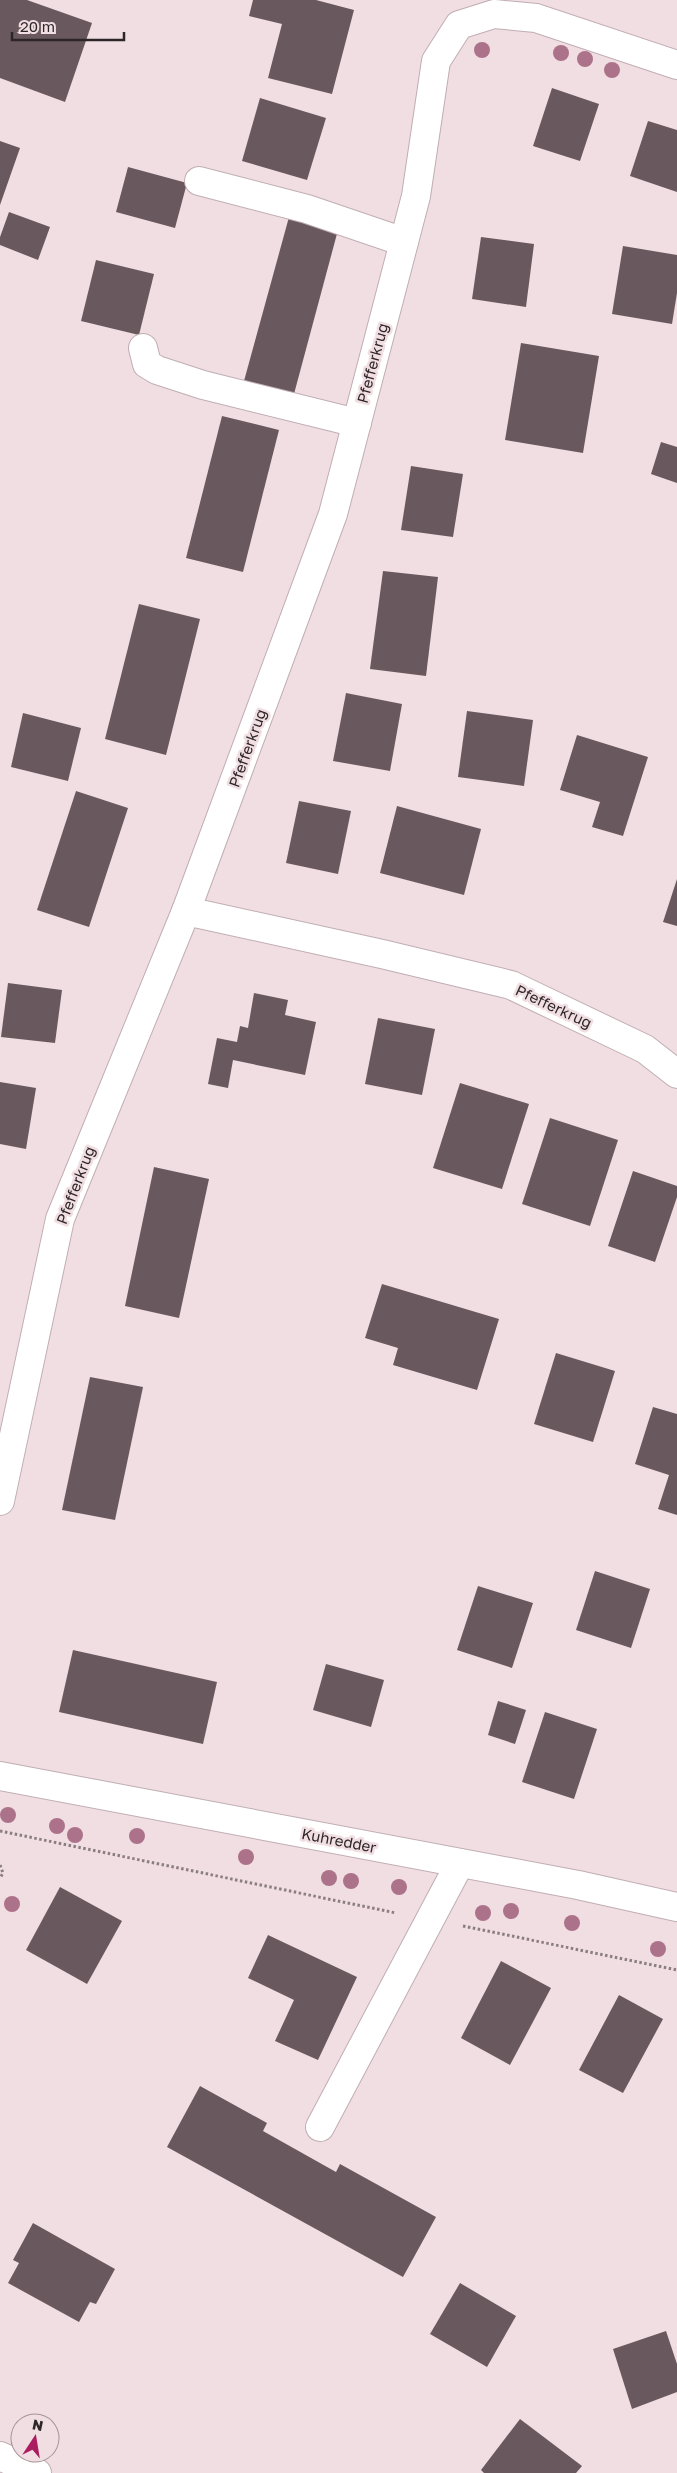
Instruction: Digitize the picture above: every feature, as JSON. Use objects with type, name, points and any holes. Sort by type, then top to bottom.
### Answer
[{"type":"street","name":"Pfefferkrug","points":[[0,1501],[60,1219],[186,911],[333,514],[416,196],[436,61],[459,25],[494,14],[536,18],[677,65]]},
{"type":"street","points":[[199,181],[307,209],[404,242]]},
{"type":"street","points":[[143,348],[147,364],[157,370],[203,385],[357,423]]},
{"type":"street","name":"Pfefferkrug","points":[[186,911],[382,954],[511,985],[645,1049],[677,1074]]},
{"type":"street","name":"Kuhredder","points":[[0,1776],[578,1885],[677,1907]]},
{"type":"street","points":[[320,2127],[460,1863]]},
{"type":"street","points":[[0,2456],[37,2473]]},
{"type":"path","points":[[0,1831],[677,1970]]},
{"type":"path","points":[[0,1865],[2,1873],[0,1878]]},
{"type":"building","points":[[0,0],[27,0],[92,23],[65,102],[0,78]]},
{"type":"building","points":[[253,0],[316,0],[354,10],[332,94],[268,78],[282,24],[249,16]]},
{"type":"building","points":[[552,88],[599,104],[580,161],[533,146]]},
{"type":"building","points":[[260,98],[326,118],[307,180],[242,161]]},
{"type":"building","points":[[648,121],[677,130],[677,192],[630,176]]},
{"type":"building","points":[[0,141],[20,148],[0,205]]},
{"type":"building","points":[[128,167],[187,183],[175,228],[116,212]]},
{"type":"building","points":[[9,212],[50,227],[38,260],[0,245],[0,237]]},
{"type":"building","points":[[289,217],[338,230],[294,394],[244,381]]},
{"type":"building","points":[[481,237],[534,244],[526,307],[472,299]]},
{"type":"building","points":[[623,246],[677,255],[677,293],[672,324],[612,314]]},
{"type":"building","points":[[96,260],[154,274],[139,335],[81,321]]},
{"type":"building","points":[[521,343],[599,356],[583,453],[505,440]]},
{"type":"building","points":[[222,416],[279,430],[243,572],[186,558]]},
{"type":"building","points":[[661,442],[677,447],[677,483],[651,474]]},
{"type":"building","points":[[411,466],[463,474],[453,537],[401,530]]},
{"type":"building","points":[[383,571],[438,577],[426,676],[370,669]]},
{"type":"building","points":[[139,604],[200,619],[166,755],[105,739]]},
{"type":"building","points":[[346,693],[402,704],[390,771],[333,761]]},
{"type":"building","points":[[467,711],[533,720],[524,786],[458,777]]},
{"type":"building","points":[[23,713],[81,728],[68,781],[11,767]]},
{"type":"building","points":[[577,735],[648,757],[623,836],[592,827],[600,802],[560,790]]},
{"type":"building","points":[[76,791],[128,808],[89,927],[37,910]]},
{"type":"building","points":[[299,801],[351,811],[338,874],[286,863]]},
{"type":"building","points":[[397,806],[481,829],[464,895],[380,873]]},
{"type":"building","points":[[677,879],[677,926],[663,922]]},
{"type":"building","points":[[8,983],[62,990],[55,1043],[1,1037]]},
{"type":"building","points":[[254,993],[288,1000],[285,1015],[316,1022],[305,1075],[233,1060],[228,1088],[208,1084],[217,1038],[237,1042],[240,1026],[248,1028]]},
{"type":"building","points":[[378,1018],[435,1029],[422,1095],[365,1084]]},
{"type":"building","points":[[0,1082],[36,1088],[26,1149],[0,1144]]},
{"type":"building","points":[[460,1083],[529,1104],[502,1189],[433,1168]]},
{"type":"building","points":[[550,1118],[618,1140],[590,1226],[522,1204]]},
{"type":"building","points":[[154,1167],[209,1179],[179,1318],[125,1306]]},
{"type":"building","points":[[633,1171],[677,1186],[677,1197],[655,1262],[608,1246]]},
{"type":"building","points":[[382,1284],[499,1319],[477,1390],[393,1365],[398,1348],[365,1338]]},
{"type":"building","points":[[556,1353],[615,1371],[593,1442],[534,1424]]},
{"type":"building","points":[[90,1377],[143,1387],[115,1520],[62,1510]]},
{"type":"building","points":[[653,1407],[677,1414],[677,1515],[658,1509],[669,1475],[635,1464]]},
{"type":"building","points":[[595,1571],[650,1589],[631,1648],[576,1630]]},
{"type":"building","points":[[478,1586],[533,1603],[512,1668],[457,1650]]},
{"type":"building","points":[[73,1650],[217,1682],[203,1744],[59,1712]]},
{"type":"building","points":[[326,1664],[384,1680],[371,1727],[313,1710]]},
{"type":"building","points":[[498,1701],[526,1710],[515,1744],[488,1735]]},
{"type":"building","points":[[545,1712],[597,1729],[574,1799],[522,1782]]},
{"type":"building","points":[[60,1887],[122,1921],[87,1984],[26,1950]]},
{"type":"building","points":[[268,1935],[357,1977],[318,2060],[275,2041],[294,2000],[248,1978]]},
{"type":"building","points":[[501,1961],[551,1988],[510,2065],[461,2038]]},
{"type":"building","points":[[619,1995],[663,2019],[623,2093],[579,2070]]},
{"type":"building","points":[[200,2086],[267,2123],[263,2131],[336,2172],[340,2164],[436,2217],[403,2277],[167,2147]]},
{"type":"building","points":[[33,2223],[115,2269],[96,2304],[90,2302],[79,2322],[8,2283],[19,2263],[13,2260]]},
{"type":"building","points":[[460,2283],[516,2316],[487,2367],[430,2334]]},
{"type":"building","points":[[666,2331],[677,2364],[677,2392],[632,2409],[613,2349]]},
{"type":"building","points":[[520,2419],[582,2466],[576,2473],[484,2473],[481,2470]]}]
